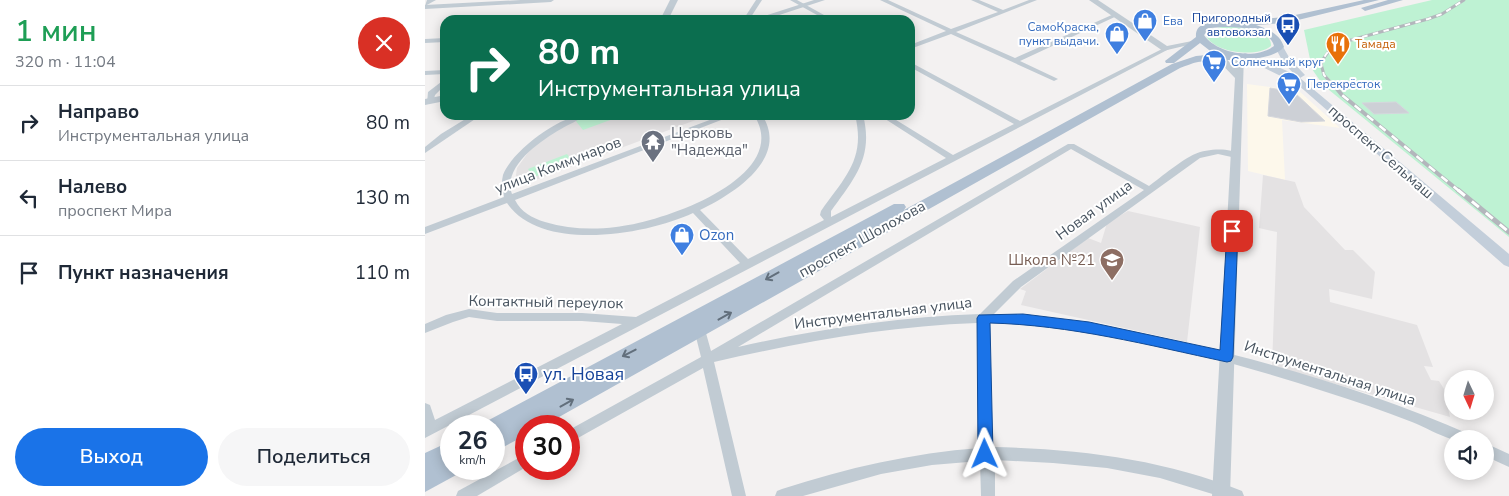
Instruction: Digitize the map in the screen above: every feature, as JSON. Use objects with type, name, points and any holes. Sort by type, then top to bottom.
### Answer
[{"type":"main road","points":[[1207,46],[1201,31],[1208,27],[1278,22],[1375,0]]},
{"type":"main road","points":[[1232,24],[1261,30],[1280,37],[1301,23],[1399,0]]},
{"type":"main road","name":"проспект Шолохова","points":[[505,421],[1039,130],[1169,52],[1207,46],[1240,55],[1267,54],[1275,51],[1280,37]]},
{"type":"main road","name":"проспект Сельмаш","points":[[1280,37],[1286,60],[1295,71],[1509,254]]},
{"type":"main road","name":"проспект Шолохова","points":[[505,437],[1176,66],[1196,59],[1207,46]]},
{"type":"main road","name":"проспект Сельмаш","points":[[1240,55],[1294,78],[1509,262]]},
{"type":"main road","points":[[425,464],[440,456]]},
{"type":"main road","points":[[425,482],[440,473]]},
{"type":"street","points":[[425,5],[432,0]]},
{"type":"street","points":[[425,5],[551,0]]},
{"type":"street","points":[[666,15],[674,0]]},
{"type":"street","points":[[749,15],[759,0]]},
{"type":"street","points":[[793,0],[821,15]]},
{"type":"street","points":[[772,15],[821,0]]},
{"type":"street","points":[[883,0],[1054,79]]},
{"type":"street","points":[[973,0],[1003,12]]},
{"type":"street","points":[[915,45],[1034,0]]},
{"type":"street","points":[[425,409],[428,430],[1019,123],[1169,52],[1093,0]]},
{"type":"street","points":[[1015,61],[1116,15]]},
{"type":"street","points":[[425,41],[440,40]]},
{"type":"street","points":[[1207,46],[1238,76]]},
{"type":"street","points":[[1221,493],[1240,55]]},
{"type":"street","points":[[915,67],[1019,123]]},
{"type":"street","points":[[425,73],[440,72]]},
{"type":"street","points":[[427,101],[440,86]]},
{"type":"street","points":[[427,101],[440,99]]},
{"type":"street","points":[[425,151],[443,136],[469,120]]},
{"type":"street","points":[[572,120],[539,138],[520,156],[510,171],[505,187],[508,199],[517,211],[530,220],[553,228],[578,231],[603,231],[639,226],[693,209],[731,188],[748,174],[760,160],[767,136],[761,120]]},
{"type":"street","name":"улица Коммунаров","points":[[425,231],[717,120]]},
{"type":"street","points":[[830,222],[825,215],[826,211],[853,173],[861,154],[863,133],[860,120]]},
{"type":"street","points":[[891,120],[952,158]]},
{"type":"street","points":[[580,431],[708,359],[1071,146],[1149,189]]},
{"type":"street","name":"Новая улица","points":[[983,318],[1017,284],[1197,156],[1218,152],[1236,155]]},
{"type":"street","points":[[693,209],[747,264]]},
{"type":"street","name":"Контактный переулок","points":[[425,329],[449,318],[469,313],[497,316],[582,317],[638,321]]},
{"type":"street","points":[[983,318],[985,454],[988,496]]},
{"type":"street","name":"Инструментальная улица","points":[[708,359],[768,344],[896,325],[983,318],[1023,319],[1089,327],[1227,357],[1339,390],[1444,431]]},
{"type":"street","points":[[701,330],[739,496]]},
{"type":"street","points":[[781,496],[866,471],[905,463],[985,454],[1059,456],[1106,462],[1147,469],[1221,493],[1237,496]]},
{"type":"street","points":[[1494,454],[1509,462]]},
{"type":"street","points":[[463,496],[515,466]]},
{"type":"shaded area","points":[[1247,84],[1299,91],[1340,128],[1282,120],[1285,180],[1248,171]]},
{"type":"shaded area","points":[[572,120],[696,120],[514,188],[517,168],[532,147]]},
{"type":"shaded area","points":[[1263,175],[1295,182],[1304,207],[1345,250],[1353,250],[1375,272],[1372,299],[1329,289],[1330,302],[1417,325],[1433,367],[1424,366],[1431,380],[1439,381],[1444,389],[1444,415],[1272,366],[1277,232],[1259,228]]},
{"type":"shaded area","name":"Школа №21","points":[[1128,211],[1200,227],[1187,342],[1021,305],[1026,291],[1020,289],[1088,238],[1101,243],[1107,223]]},
{"type":"green space","points":[[1432,0],[1509,0],[1509,237],[1323,85],[1312,69],[1304,30]]},
{"type":"green space","points":[[1227,26],[1254,30],[1261,33],[1267,36],[1271,46],[1256,52],[1237,52],[1218,46],[1206,36],[1212,29]]},
{"type":"green space","points":[[575,120],[610,120],[583,130]]},
{"type":"green space","points":[[567,154],[574,163],[534,177],[528,169]]},
{"type":"building","name":"Перекрёсток","points":[[1270,88],[1294,92],[1325,121],[1301,122],[1268,116]]},
{"type":"building","points":[[1396,102],[1409,113],[1374,114],[1362,103]]},
{"type":"railway","points":[[1333,85],[1324,75],[1321,64],[1324,57],[1336,45],[1428,19],[1442,14],[1464,0]]},
{"type":"railway","points":[[1332,83],[1342,95],[1459,191]]},
{"type":"railway","points":[[1458,190],[1509,232]]},
{"type":"place","name":"Ева","points":[[1145,42]]},
{"type":"place","name":"Пригородный автовокзал","points":[[1288,46]]},
{"type":"place","name":"СамоКраска, пункт выдачи.","points":[[1117,55]]},
{"type":"place","name":"Тамада","points":[[1338,65]]},
{"type":"place","name":"Солнечный круг","points":[[1214,83]]},
{"type":"place","name":"Перекрёсток","points":[[1289,105]]},
{"type":"place","name":"Церковь \"Надежда\"","points":[[653,163]]},
{"type":"place","name":"Ozon","points":[[682,256]]},
{"type":"place","name":"Школа №21","points":[[1112,281]]},
{"type":"place","name":"ул. Новая","points":[[526,395]]},
{"type":"route","points":[[985,454],[983,318],[1023,319],[1089,327],[1227,357],[1232,231]]}]
